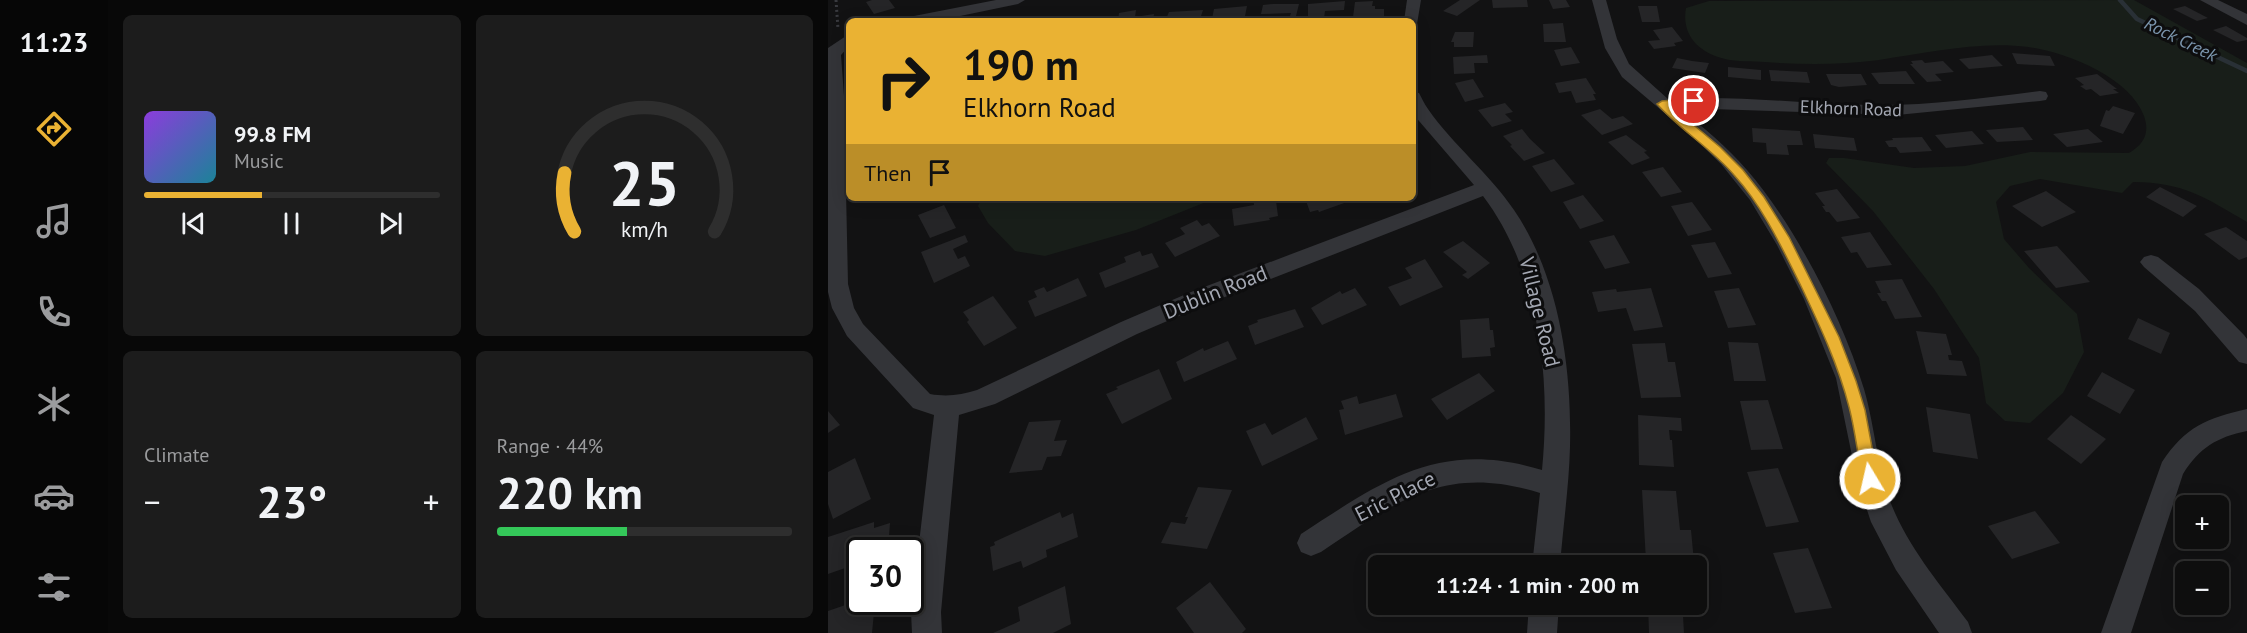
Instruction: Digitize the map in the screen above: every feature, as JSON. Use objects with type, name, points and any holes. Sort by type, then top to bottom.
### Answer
[{"type":"street","points":[[929,18],[1018,0]]},
{"type":"street","points":[[1412,18],[1413,0]]},
{"type":"street","points":[[1599,0],[1610,48],[1619,63],[1628,74],[1716,149],[1739,173],[1760,200],[1783,237],[1832,337],[1849,381],[1870,479],[1882,514],[1900,552],[1957,633]]},
{"type":"street","points":[[2207,0],[2247,20]]},
{"type":"street","points":[[845,36],[832,55],[836,96],[837,284],[843,308],[855,330],[922,401],[947,407],[926,612],[927,633]]},
{"type":"street","name":"Elkhorn Road","points":[[1662,104],[1727,102],[1849,110],[1896,110],[1977,104],[2040,96]]},
{"type":"street","name":"Village Road","points":[[1416,104],[1431,125],[1487,188],[1522,241],[1540,295],[1552,344],[1557,393],[1554,485],[1547,555]]},
{"type":"street","name":"Dublin Road","points":[[947,407],[963,405],[986,397],[1129,328],[1232,284],[1487,188]]},
{"type":"street","points":[[2151,262],[2205,306],[2247,355]]},
{"type":"street","points":[[2116,633],[2171,470],[2183,450],[2195,438],[2218,427],[2247,420]]},
{"type":"street","name":"Eric Place","points":[[1311,543],[1405,486],[1445,471],[1469,468],[1498,469],[1527,475],[1554,485]]},
{"type":"street","points":[[1542,633],[1543,615]]},
{"type":"path","points":[[836,0],[845,36]]},
{"type":"shaded area","points":[[2134,0],[2247,63],[2247,222],[2193,193],[2166,185],[2133,182],[2122,193],[2040,179],[2010,186],[1996,202],[2004,239],[2029,268],[2077,314],[2084,352],[2063,393],[2030,423],[2005,421],[1986,403],[1979,358],[1934,289],[1873,211],[1826,163],[1829,158],[1844,158],[1914,168],[1965,166],[2030,152],[2129,153],[2139,146],[2146,133],[2146,122],[2137,102],[2111,79],[2095,69],[2061,55],[2028,47],[1972,47],[1837,64],[1734,61],[1716,56],[1700,47],[1689,34],[1685,18],[1686,8],[1709,1]]},
{"type":"shaded area","points":[[980,201],[1208,201],[1136,230],[1045,256],[1015,251],[988,223],[978,206]]},
{"type":"building","points":[[889,0],[895,8],[874,14],[866,2]]},
{"type":"building","points":[[1460,0],[1480,0],[1457,16],[1443,11]]},
{"type":"building","points":[[1492,0],[1527,0],[1528,7],[1493,8]]},
{"type":"building","points":[[1549,0],[1566,0],[1570,7],[1553,9]]},
{"type":"building","points":[[1345,1],[1344,10],[1325,11],[1324,18],[1308,18],[1308,4]]},
{"type":"building","points":[[1373,1],[1372,6],[1375,6],[1375,9],[1384,9],[1384,16],[1353,17],[1355,2]]},
{"type":"building","points":[[1299,4],[1296,16],[1290,16],[1291,13],[1261,14],[1263,5]]},
{"type":"building","points":[[1247,6],[1245,16],[1223,18],[1212,18],[1214,9]]},
{"type":"building","points":[[1638,6],[1657,6],[1660,22],[1642,22]]},
{"type":"building","points":[[2185,6],[2208,18],[2197,21],[2173,9]]},
{"type":"building","points":[[1136,10],[1135,17],[1154,14],[1153,18],[1118,18],[1119,13]]},
{"type":"building","points":[[1203,10],[1200,18],[1166,18],[1169,12]]},
{"type":"building","points":[[1101,16],[1101,18],[1074,18]]},
{"type":"building","points":[[1563,23],[1566,42],[1544,42],[1543,24]]},
{"type":"building","points":[[2226,26],[2247,40],[2237,42],[2213,30]]},
{"type":"building","points":[[1672,27],[1683,41],[1674,43],[1676,46],[1654,49],[1648,41],[1660,40],[1653,30]]},
{"type":"building","points":[[1455,32],[1474,32],[1473,47],[1454,47],[1454,42],[1451,42]]},
{"type":"building","points":[[1571,47],[1580,63],[1561,66],[1554,50]]},
{"type":"building","points":[[2012,53],[2050,56],[2055,66],[2017,64]]},
{"type":"building","points":[[1487,55],[1488,63],[1474,63],[1475,73],[1454,74],[1453,57]]},
{"type":"building","points":[[1992,55],[2003,66],[1969,69],[1959,59]]},
{"type":"building","points":[[1677,58],[1709,63],[1705,73],[1672,68]]},
{"type":"building","points":[[1922,60],[1925,63],[1943,61],[1954,72],[1935,74],[1942,81],[1927,82],[1910,64],[1913,64],[1911,61]]},
{"type":"building","points":[[1728,67],[1761,70],[1761,80],[1728,77]]},
{"type":"building","points":[[1769,70],[1807,72],[1810,83],[1771,81]]},
{"type":"building","points":[[1906,71],[1915,84],[1879,84],[1871,73]]},
{"type":"building","points":[[1826,74],[1861,74],[1867,85],[1839,87],[1831,85]]},
{"type":"building","points":[[2097,74],[2119,93],[2100,96],[2091,89],[2086,90],[2080,86],[2084,85],[2075,78]]},
{"type":"building","points":[[1586,78],[1596,94],[1593,94],[1596,100],[1576,103],[1571,91],[1559,93],[1555,83]]},
{"type":"building","points":[[1473,79],[1484,97],[1465,102],[1455,83]]},
{"type":"building","points":[[1505,103],[1513,112],[1505,114],[1512,121],[1492,127],[1478,110]]},
{"type":"building","points":[[2113,106],[2135,113],[2123,134],[2100,126],[2106,110],[2109,111]]},
{"type":"building","points":[[1600,109],[1612,119],[1623,116],[1633,124],[1602,135],[1581,115]]},
{"type":"building","points":[[2023,127],[2033,140],[1997,142],[1986,130]]},
{"type":"building","points":[[1752,128],[1800,131],[1803,145],[1787,145],[1789,155],[1767,154],[1766,143],[1753,142]]},
{"type":"building","points":[[1522,129],[1545,153],[1524,161],[1503,136]]},
{"type":"building","points":[[2088,129],[2103,142],[2067,147],[2053,134]]},
{"type":"building","points":[[1972,131],[1984,144],[1946,148],[1935,135]]},
{"type":"building","points":[[1813,134],[1854,138],[1857,151],[1815,148]]},
{"type":"building","points":[[1626,135],[1647,151],[1644,152],[1650,158],[1632,165],[1608,142]]},
{"type":"building","points":[[1922,137],[1932,151],[1900,153],[1896,147],[1889,147],[1885,141],[1893,140],[1892,138]]},
{"type":"building","points":[[1554,159],[1575,184],[1551,192],[1532,166]]},
{"type":"building","points":[[1663,167],[1682,192],[1661,197],[1642,172]]},
{"type":"building","points":[[2160,187],[2197,206],[2183,217],[2146,197]]},
{"type":"building","points":[[1837,189],[1860,218],[1837,222],[1829,212],[1826,212],[1822,206],[1825,206],[1815,193]]},
{"type":"building","points":[[2046,191],[2076,212],[2042,227],[2012,206]]},
{"type":"building","points":[[1583,195],[1604,221],[1580,229],[1563,202]]},
{"type":"building","points":[[1253,201],[1276,201],[1278,216],[1269,218],[1270,220],[1234,226],[1232,209],[1254,205]]},
{"type":"building","points":[[1306,201],[1347,201],[1319,212],[1318,210],[1310,212]]},
{"type":"building","points":[[1692,202],[1712,230],[1688,236],[1671,206]]},
{"type":"building","points":[[944,205],[956,228],[930,238],[918,215]]},
{"type":"building","points":[[1197,220],[1202,226],[1209,223],[1220,236],[1175,257],[1165,243],[1185,234],[1180,228]]},
{"type":"building","points":[[2226,227],[2247,241],[2247,257],[2239,260],[2204,234]]},
{"type":"building","points":[[1870,232],[1892,265],[1867,268],[1857,252],[1851,253],[1841,237]]},
{"type":"building","points":[[965,235],[968,242],[953,249],[958,259],[965,256],[970,266],[934,283],[921,252]]},
{"type":"building","points":[[1614,235],[1630,263],[1605,269],[1589,241]]},
{"type":"building","points":[[1463,241],[1490,263],[1468,279],[1462,275],[1467,272],[1443,252]]},
{"type":"building","points":[[1715,242],[1732,274],[1708,278],[1691,245]]},
{"type":"building","points":[[2057,246],[2090,282],[2056,288],[2024,251]]},
{"type":"building","points":[[1140,251],[1142,256],[1152,253],[1159,267],[1105,288],[1099,273],[1126,262],[1124,257]]},
{"type":"building","points":[[1425,259],[1443,287],[1400,306],[1388,287],[1412,278],[1405,268]]},
{"type":"building","points":[[1078,278],[1087,296],[1035,317],[1028,301],[1037,297],[1034,291],[1044,287],[1047,292]]},
{"type":"building","points":[[1902,279],[1922,317],[1895,319],[1886,301],[1882,301],[1877,293],[1881,293],[1875,281]]},
{"type":"building","points":[[1355,288],[1367,305],[1322,325],[1311,308],[1340,291],[1342,294]]},
{"type":"building","points":[[1651,288],[1663,327],[1634,331],[1626,308],[1598,312],[1592,292],[1616,289],[1617,292]]},
{"type":"building","points":[[1739,288],[1756,325],[1728,328],[1714,291]]},
{"type":"building","points":[[993,296],[1017,328],[984,346],[967,322],[969,320],[963,312]]},
{"type":"building","points":[[1295,309],[1304,327],[1255,345],[1248,326],[1258,322],[1257,320]]},
{"type":"building","points":[[1489,318],[1495,347],[1490,348],[1491,356],[1462,358],[1460,320]]},
{"type":"building","points":[[2138,318],[2170,333],[2161,354],[2128,339]]},
{"type":"building","points":[[1916,331],[1946,334],[1952,355],[1948,355],[1949,360],[1962,361],[1967,376],[1927,374]]},
{"type":"building","points":[[1228,341],[1237,359],[1184,382],[1176,362],[1203,348],[1204,351]]},
{"type":"building","points":[[1728,342],[1758,343],[1766,381],[1734,381]]},
{"type":"building","points":[[1665,343],[1668,362],[1675,362],[1681,397],[1641,398],[1632,344]]},
{"type":"building","points":[[1159,369],[1172,399],[1122,424],[1106,394],[1118,389],[1116,387]]},
{"type":"building","points":[[2102,372],[2135,390],[2120,414],[2087,396]]},
{"type":"building","points":[[1479,373],[1495,391],[1447,420],[1431,399]]},
{"type":"building","points":[[1396,394],[1403,417],[1345,435],[1339,410],[1344,409],[1341,401],[1357,396],[1359,404]]},
{"type":"building","points":[[1768,400],[1783,449],[1751,450],[1740,401]]},
{"type":"building","points":[[1926,407],[1970,414],[1978,459],[1933,452]]},
{"type":"building","points":[[828,411],[840,425],[828,433]]},
{"type":"building","points":[[1638,415],[1681,418],[1682,431],[1669,430],[1674,467],[1639,465]]},
{"type":"building","points":[[2071,415],[2106,439],[2081,464],[2047,439]]},
{"type":"building","points":[[1306,417],[1318,439],[1262,466],[1246,431],[1265,423],[1272,435]]},
{"type":"building","points":[[1061,420],[1054,441],[1067,440],[1061,456],[1047,457],[1042,470],[1009,473],[1029,422]]},
{"type":"building","points":[[855,458],[871,499],[833,519],[828,504],[828,472]]},
{"type":"building","points":[[1778,468],[1799,522],[1766,527],[1747,472]]},
{"type":"building","points":[[1198,487],[1232,490],[1207,549],[1161,543],[1171,522],[1185,524],[1188,517],[1185,517]]},
{"type":"building","points":[[1642,490],[1676,491],[1680,530],[1691,530],[1693,555],[1646,555]]},
{"type":"building","points":[[2035,511],[2060,543],[2012,559],[1988,526]]},
{"type":"building","points":[[1060,512],[1062,518],[1073,513],[1078,537],[1046,550],[1047,557],[1023,568],[1021,561],[993,571],[990,547],[995,545],[994,542]]},
{"type":"building","points":[[874,522],[874,528],[890,523],[889,537],[846,537],[846,568],[828,574],[828,537]]},
{"type":"building","points":[[1808,548],[1832,608],[1795,613],[1773,553]]},
{"type":"building","points":[[1210,582],[1246,629],[1242,633],[1194,633],[1176,608]]},
{"type":"building","points":[[1065,586],[1071,624],[1053,633],[993,633],[1020,621],[1018,607]]},
{"type":"building","points":[[846,605],[846,615],[874,615],[872,633],[828,633],[828,611]]},
{"type":"building","points":[[1648,615],[1687,615],[1683,616],[1684,633],[1649,633]]},
{"type":"waterway","name":"Rock Creek","points":[[2120,0],[2137,19],[2247,71]]},
{"type":"route","points":[[1694,101],[1662,104],[1716,149],[1739,173],[1760,200],[1783,237],[1832,337],[1849,381],[1865,446],[1870,479]]}]
